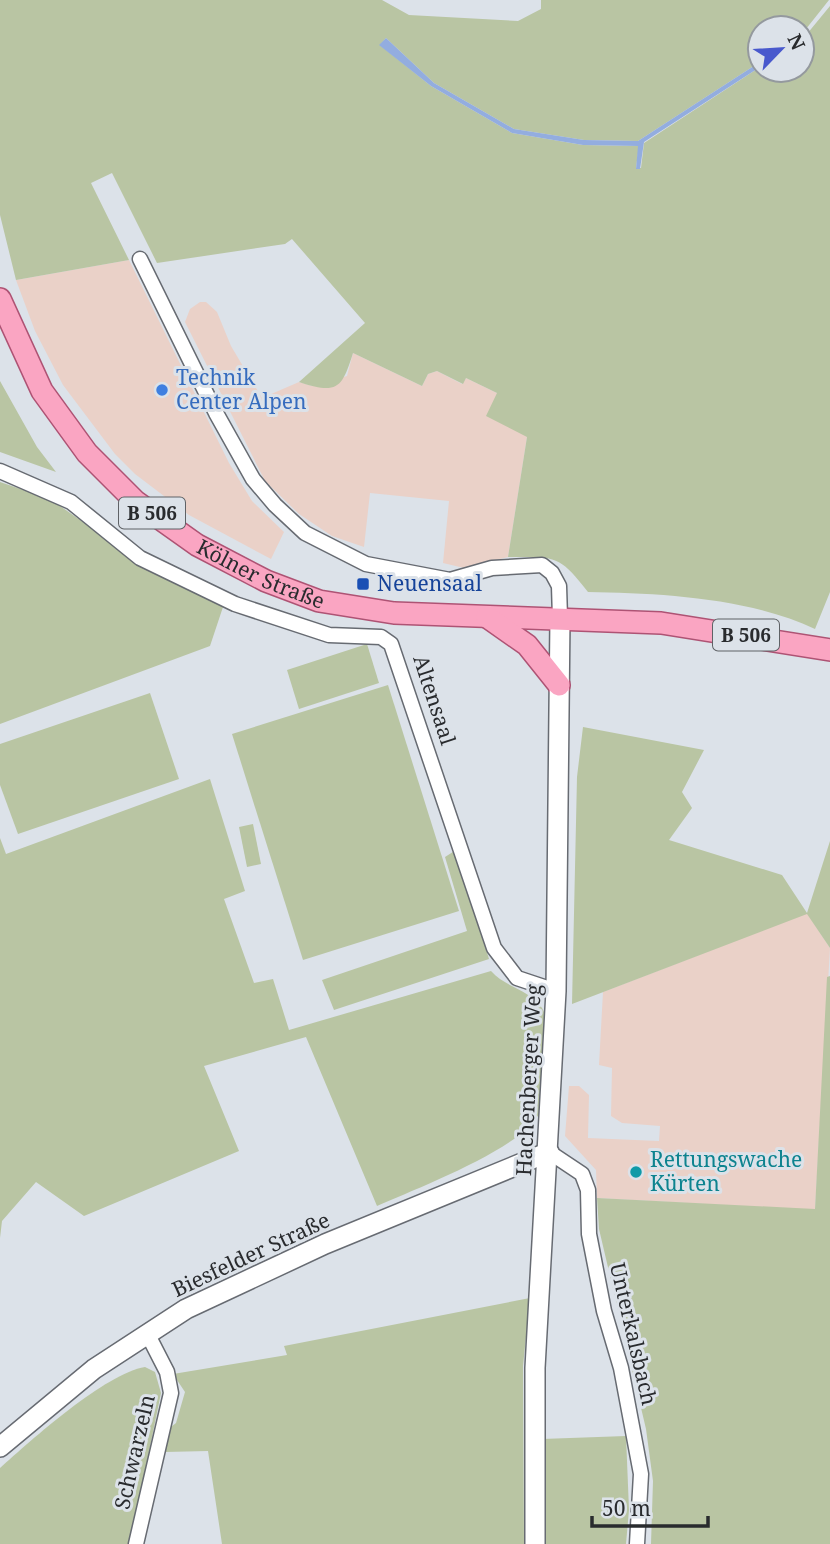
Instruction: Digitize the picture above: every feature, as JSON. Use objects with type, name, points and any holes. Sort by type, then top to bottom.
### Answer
[{"type":"main road","name":"Kölner Straße","points":[[0,299],[42,391],[79,443],[135,501],[197,545],[266,581],[319,601],[394,612],[673,624],[830,650]]},
{"type":"main road","points":[[485,616],[527,645],[559,685]]},
{"type":"street","points":[[140,259],[216,413],[253,479],[275,505],[305,533],[366,564],[450,580],[492,568],[542,565],[552,573],[559,586],[560,618]]},
{"type":"street","name":"Altensaal","points":[[0,471],[72,502],[140,558],[235,604],[329,635],[381,637],[391,645],[494,948],[517,978],[556,991]]},
{"type":"street","name":"Hachenberger Weg","points":[[535,1544],[535,1368],[556,991],[560,618]]},
{"type":"street","name":"Biesfelder Straße","points":[[0,1447],[94,1369],[146,1333],[227,1287],[549,1152]]},
{"type":"street","name":"Unterkalsbach","points":[[549,1152],[582,1174],[588,1190],[594,1260],[604,1311],[621,1368],[641,1474],[636,1544]]},
{"type":"street","name":"Schwarzeln","points":[[136,1544],[171,1392],[167,1372],[146,1333]]},
{"type":"shaded area","points":[[129,260],[229,463],[252,501],[284,532],[271,559],[189,515],[135,474],[115,454],[63,385],[35,331],[16,280]]},
{"type":"shaded area","points":[[200,302],[206,302],[217,312],[231,346],[262,398],[299,382],[312,386],[347,376],[353,353],[422,386],[428,374],[437,371],[462,384],[466,378],[497,393],[527,437],[508,557],[464,568],[443,563],[449,501],[370,493],[364,547],[332,536],[299,514],[265,481],[185,322],[190,309]]},
{"type":"shaded area","points":[[807,913],[830,948],[815,1210],[597,1198],[596,1170],[565,1136],[569,1086],[579,1086],[589,1095],[588,1138],[659,1141],[660,1126],[622,1123],[611,1116],[612,1068],[599,1065],[603,992]]},
{"type":"green space","points":[[0,0],[382,0],[409,15],[518,21],[541,9],[541,0],[829,0],[816,16],[816,14],[746,14],[746,71],[638,141],[584,140],[514,129],[434,83],[386,38],[380,45],[431,86],[512,133],[583,145],[639,146],[636,168],[641,168],[644,143],[746,76],[746,84],[816,84],[816,23],[830,6],[830,592],[815,629],[763,610],[704,599],[588,592],[570,570],[555,560],[508,557],[527,437],[486,416],[497,393],[466,378],[463,384],[437,371],[428,374],[422,386],[353,353],[337,386],[322,388],[299,382],[365,323],[292,239],[285,244],[157,263],[112,173],[91,183],[129,260],[16,280],[0,215]]},
{"type":"green space","points":[[0,381],[37,447],[56,472],[0,452]]},
{"type":"green space","points":[[0,482],[50,499],[156,573],[223,607],[210,646],[0,724]]},
{"type":"green space","points":[[367,644],[379,683],[299,709],[287,670]]},
{"type":"green space","points":[[388,685],[459,911],[303,960],[232,734]]},
{"type":"green space","points":[[150,693],[179,779],[18,834],[0,785],[0,744]]},
{"type":"green space","points":[[583,727],[704,750],[682,792],[692,808],[669,840],[782,875],[807,913],[830,841],[830,948],[807,914],[572,1004],[577,777]]},
{"type":"green space","points":[[210,779],[245,891],[224,899],[254,983],[273,979],[289,1030],[491,971],[532,997],[544,1013],[547,1041],[539,1114],[511,1141],[490,1154],[377,1206],[306,1037],[204,1066],[239,1151],[84,1216],[36,1182],[2,1221],[0,1238],[0,838],[6,854]]},
{"type":"green space","points":[[253,824],[261,864],[247,867],[239,827]]},
{"type":"green space","points":[[456,850],[489,959],[334,1010],[322,980],[467,931],[445,857]]},
{"type":"green space","points":[[830,976],[830,1544],[651,1544],[653,1481],[646,1429],[599,1229],[597,1198],[815,1209],[827,977]]},
{"type":"green space","points":[[530,1298],[523,1366],[524,1544],[222,1544],[208,1451],[165,1452],[171,1427],[176,1423],[185,1392],[173,1374],[287,1355],[284,1346]]},
{"type":"green space","points":[[145,1367],[155,1372],[161,1393],[130,1544],[0,1544],[0,1468],[90,1394],[110,1381]]},
{"type":"green space","points":[[626,1436],[629,1510],[626,1544],[544,1544],[542,1439]]},
{"type":"water","points":[[386,38],[434,83],[514,129],[584,140],[638,141],[746,71],[746,76],[644,142],[640,169],[636,169],[638,146],[583,145],[512,133],[431,86],[379,45]]},
{"type":"place","name":"Technik Center Alpen","points":[[162,390]]},
{"type":"place","name":"Neuensaal","points":[[363,584]]},
{"type":"place","name":"Rettungswache Kürten","points":[[636,1172]]}]
